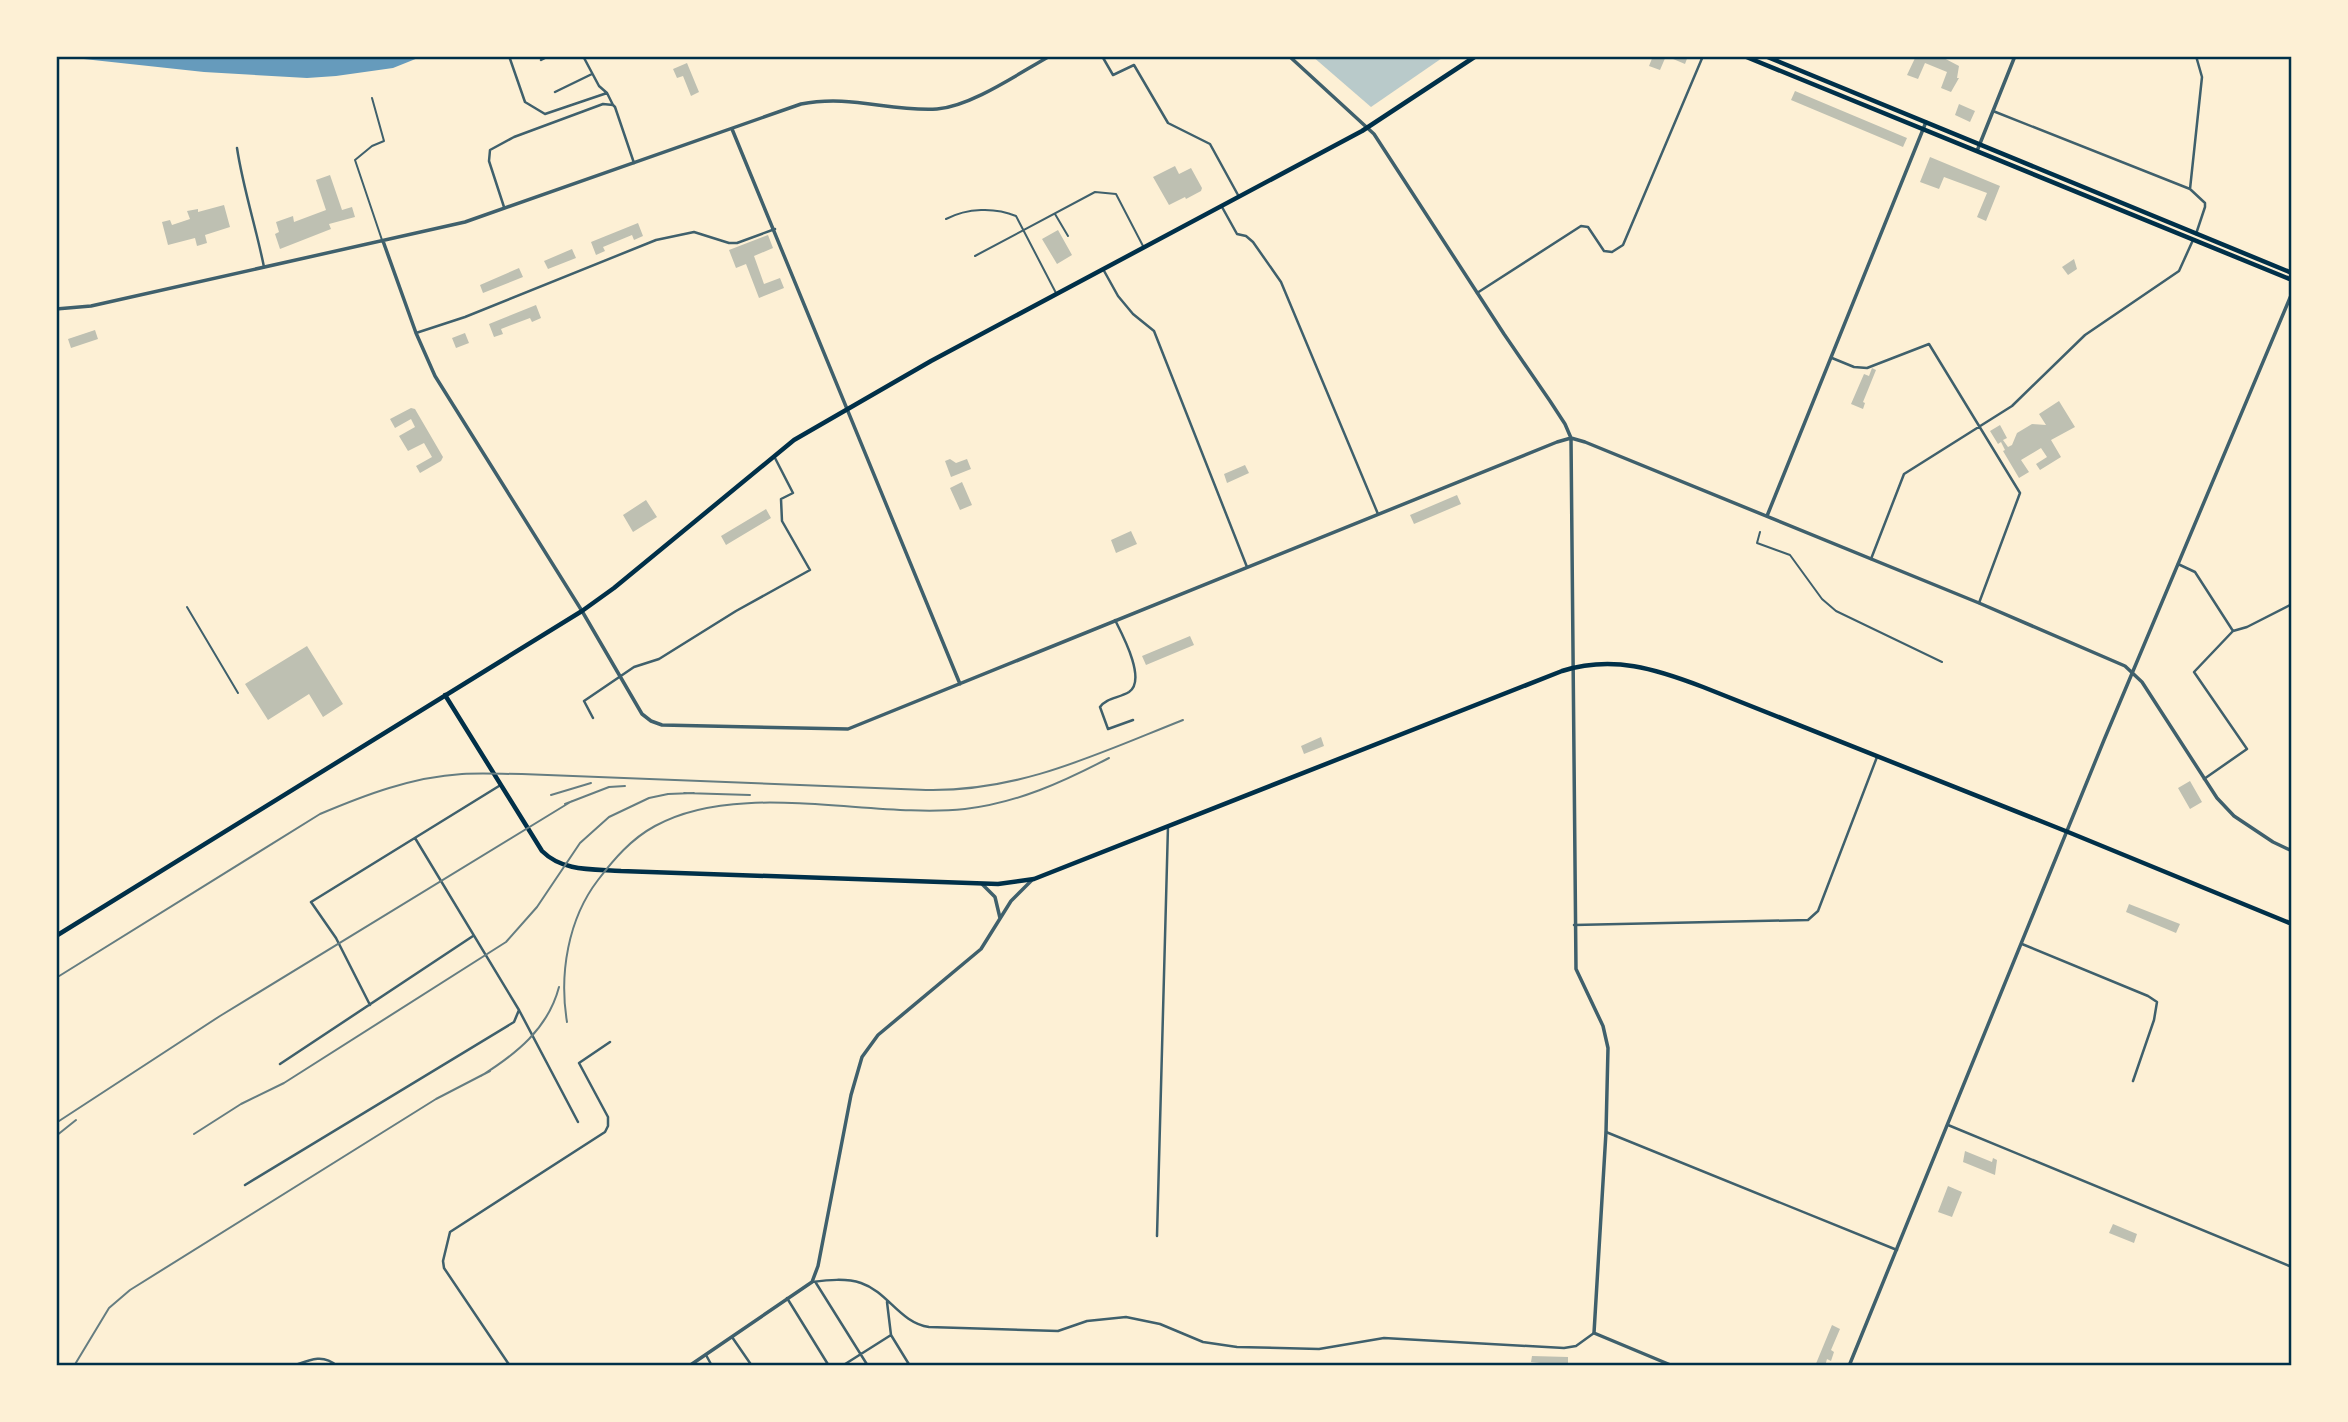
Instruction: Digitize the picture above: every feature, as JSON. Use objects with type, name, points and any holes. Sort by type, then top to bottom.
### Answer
[{"type":"main road","points":[[56,936],[582,611],[614,588],[793,440],[1238,195],[1368,127],[1476,56]]},
{"type":"main road","points":[[1744,56],[2292,280]]},
{"type":"main road","points":[[1765,56],[2292,273]]},
{"type":"main road","points":[[2013,166],[2016,159]]},
{"type":"main road","points":[[2055,183],[2058,177]]},
{"type":"main road","points":[[445,695],[542,851],[551,860],[564,866],[621,871],[998,884],[1034,879],[1574,667],[1621,664],[1650,668],[1878,756],[2292,924]]},
{"type":"street","points":[[509,56],[525,102],[545,114],[607,93]]},
{"type":"street","points":[[541,60],[549,56]]},
{"type":"street","points":[[583,56],[613,105],[634,163]]},
{"type":"street","points":[[56,309],[91,306],[465,222],[801,104],[821,100],[859,101],[921,109],[947,107],[970,99],[1050,56]]},
{"type":"street","points":[[1102,56],[1113,75],[1134,65],[1168,122],[1210,144],[1238,195]]},
{"type":"street","points":[[1289,56],[1368,127],[1565,424],[1571,439],[1576,969],[1600,1017],[1606,1036],[1606,1132],[1594,1334]]},
{"type":"street","points":[[1477,293],[1581,226],[1588,227],[1604,251],[1612,252],[1623,244],[1703,56]]},
{"type":"street","points":[[1977,151],[2015,56]]},
{"type":"street","points":[[2190,189],[2202,77],[2196,56]]},
{"type":"street","points":[[555,92],[592,74]]},
{"type":"street","points":[[505,208],[489,161],[490,150],[513,137],[603,104],[613,105]]},
{"type":"street","points":[[1993,111],[2190,189],[2206,207],[2196,234]]},
{"type":"street","points":[[1767,517],[1926,122]]},
{"type":"street","points":[[732,128],[960,684]]},
{"type":"street","points":[[237,148],[243,185],[264,267]]},
{"type":"street","points":[[1220,205],[1237,234],[1246,236],[1253,242],[1281,282],[1378,514]]},
{"type":"street","points":[[416,333],[465,317],[666,237],[694,232],[737,243],[775,229]]},
{"type":"street","points":[[1871,559],[1904,474],[2012,406],[2085,335],[2179,271],[2193,239]]},
{"type":"street","points":[[383,241],[416,333],[435,376],[582,611],[642,714],[651,721],[662,724],[848,729],[1557,442],[1571,439],[1585,442],[1979,603],[2133,671],[2217,798],[2234,816],[2273,842],[2292,850]]},
{"type":"street","points":[[1103,269],[1118,296],[1133,314],[1154,331],[1247,567]]},
{"type":"street","points":[[1849,1366],[2133,671],[2292,293]]},
{"type":"street","points":[[1832,358],[1854,367],[1867,368],[1929,344],[2021,493],[1979,603]]},
{"type":"street","points":[[593,718],[584,701],[620,676],[641,663],[659,659],[736,611],[810,570],[782,521],[781,499],[793,493],[774,456]]},
{"type":"street","points":[[2178,564],[2195,572],[2233,631]]},
{"type":"street","points":[[2204,779],[2247,749],[2194,672],[2233,631],[2275,615],[2292,604]]},
{"type":"street","points":[[1115,620],[1135,669],[1133,688],[1102,703],[1100,707],[1108,729],[1133,720]]},
{"type":"street","points":[[1574,925],[1808,920],[1818,911],[1878,756]]},
{"type":"street","points":[[370,1005],[336,938],[312,902],[501,785]]},
{"type":"street","points":[[1157,1236],[1168,826]]},
{"type":"street","points":[[415,838],[519,1010],[578,1122]]},
{"type":"street","points":[[813,1282],[851,1096],[862,1057],[878,1035],[981,949],[1017,893],[1034,879]]},
{"type":"street","points":[[982,884],[995,897],[1000,919]]},
{"type":"street","points":[[280,1064],[473,936]]},
{"type":"street","points":[[2022,944],[2157,1002],[2154,1020],[2133,1081]]},
{"type":"street","points":[[245,1185],[514,1022],[519,1010]]},
{"type":"street","points":[[510,1366],[444,1268],[443,1261],[450,1232],[605,1132],[608,1117],[579,1063],[610,1042]]},
{"type":"street","points":[[1948,1125],[2292,1267]]},
{"type":"street","points":[[1606,1132],[1897,1250]]},
{"type":"street","points":[[813,1282],[868,1366]]},
{"type":"street","points":[[690,1366],[813,1282],[859,1282],[877,1292],[912,1323],[929,1327],[1058,1331],[1087,1321],[1126,1317],[1160,1324],[1203,1342],[1246,1348],[1319,1349],[1384,1338],[1564,1348],[1576,1346],[1594,1334]]},
{"type":"street","points":[[787,1298],[829,1366]]},
{"type":"street","points":[[887,1302],[891,1335],[910,1366]]},
{"type":"street","points":[[1594,1334],[1673,1366]]},
{"type":"street","points":[[842,1366],[891,1335]]},
{"type":"street","points":[[732,1336],[752,1366]]},
{"type":"street","points":[[706,1355],[712,1366]]},
{"type":"street","points":[[293,1366],[322,1358],[331,1360],[337,1366]]},
{"type":"lane","points":[[372,98],[384,141],[372,146],[355,160],[383,241]]},
{"type":"lane","points":[[975,256],[1096,192],[1116,194],[1144,247]]},
{"type":"lane","points":[[946,219],[964,211],[975,210],[1013,214],[1057,294]]},
{"type":"lane","points":[[1055,213],[1069,236]]},
{"type":"lane","points":[[1760,532],[1757,543],[1790,555],[1822,598],[1836,611],[1942,662]]},
{"type":"lane","points":[[187,607],[238,693]]},
{"type":"shaded area","points":[[1312,56],[1445,56],[1371,107]]},
{"type":"water","points":[[56,56],[436,56],[418,58],[393,68],[307,78],[204,72]]},
{"type":"building","points":[[1653,56],[1666,56],[1660,70],[1649,66]]},
{"type":"building","points":[[1666,56],[1688,56],[1685,64]]},
{"type":"building","points":[[1916,56],[1940,56],[1959,66],[1959,78],[1951,92],[1941,88],[1947,72],[1925,63],[1918,79],[1907,75]]},
{"type":"building","points":[[687,63],[699,92],[691,96],[683,76],[677,78],[673,69]]},
{"type":"building","points":[[1795,91],[1907,138],[1903,147],[1791,100]]},
{"type":"building","points":[[1959,104],[1975,111],[1970,122],[1955,115]]},
{"type":"building","points":[[1930,157],[2000,186],[1986,221],[1977,217],[1987,193],[1944,177],[1939,189],[1920,182]]},
{"type":"building","points":[[1175,166],[1179,174],[1191,168],[1202,188],[1186,199],[1185,197],[1169,205],[1153,177]]},
{"type":"building","points":[[330,175],[342,210],[352,207],[355,217],[329,224],[331,229],[280,249],[275,234],[279,232],[276,222],[293,216],[294,222],[326,210],[316,180]]},
{"type":"building","points":[[224,205],[230,227],[205,235],[207,243],[197,246],[195,238],[168,245],[162,222],[170,220],[172,225],[190,219],[187,211],[198,209],[198,212]]},
{"type":"building","points":[[638,223],[643,236],[634,240],[632,235],[603,247],[605,251],[596,255],[591,242]]},
{"type":"building","points":[[1058,230],[1072,255],[1057,264],[1042,239]]},
{"type":"building","points":[[768,235],[773,248],[754,256],[764,284],[780,278],[784,288],[759,298],[746,264],[736,268],[729,250]]},
{"type":"building","points":[[572,249],[576,258],[548,269],[544,261]]},
{"type":"building","points":[[2074,259],[2077,269],[2068,275],[2062,267]]},
{"type":"building","points":[[519,268],[523,277],[483,293],[480,285]]},
{"type":"building","points":[[536,305],[541,318],[532,322],[530,318],[501,329],[503,334],[494,337],[489,324]]},
{"type":"building","points":[[95,330],[98,339],[71,348],[68,339]]},
{"type":"building","points":[[465,333],[469,343],[456,348],[452,338]]},
{"type":"building","points":[[1872,368],[1876,370],[1863,402],[1863,409],[1851,404],[1864,374],[1869,376]]},
{"type":"building","points":[[2059,401],[2075,427],[2051,440],[2061,457],[2040,470],[2036,464],[2047,457],[2041,448],[2021,460],[2029,472],[2019,478],[2003,451],[2005,450],[2001,442],[1998,444],[1990,431],[2000,425],[2007,438],[2003,440],[2008,447],[2012,445],[2017,433],[2032,424],[2046,425],[2039,414]]},
{"type":"building","points":[[411,408],[415,409],[443,457],[441,461],[420,473],[416,466],[432,457],[424,443],[408,451],[399,436],[415,427],[411,419],[395,428],[390,419]]},
{"type":"building","points":[[950,459],[956,463],[967,459],[971,469],[951,477],[945,461]]},
{"type":"building","points":[[1245,465],[1249,473],[1227,483],[1224,474]]},
{"type":"building","points":[[962,482],[972,505],[960,510],[950,488]]},
{"type":"building","points":[[1457,495],[1461,504],[1414,524],[1410,515]]},
{"type":"building","points":[[646,500],[657,517],[633,532],[623,515]]},
{"type":"building","points":[[766,509],[771,518],[726,545],[721,536]]},
{"type":"building","points":[[1131,531],[1137,544],[1116,553],[1111,540]]},
{"type":"building","points":[[1190,636],[1194,645],[1146,665],[1142,656]]},
{"type":"building","points":[[307,646],[343,704],[323,717],[309,694],[268,720],[245,684]]},
{"type":"building","points":[[1321,737],[1324,746],[1304,754],[1301,746]]},
{"type":"building","points":[[2190,781],[2202,802],[2190,809],[2178,788]]},
{"type":"building","points":[[2129,904],[2180,924],[2176,933],[2126,912]]},
{"type":"building","points":[[1965,1151],[1992,1162],[1993,1158],[1997,1160],[1995,1175],[1963,1162]]},
{"type":"building","points":[[1948,1186],[1962,1192],[1952,1217],[1938,1212]]},
{"type":"building","points":[[2113,1224],[2137,1234],[2134,1243],[2109,1233]]},
{"type":"building","points":[[1832,1325],[1840,1329],[1831,1350],[1834,1352],[1831,1361],[1827,1359],[1825,1366],[1815,1366]]},
{"type":"building","points":[[1532,1356],[1568,1357],[1568,1366],[1531,1362]]},
{"type":"railway","points":[[56,978],[320,814],[407,783],[462,774],[522,774],[926,790],[961,789],[1026,778],[1089,758],[1183,720]]},
{"type":"railway","points":[[567,1022],[565,966],[579,912],[598,880],[617,857],[638,837],[655,826],[689,812],[726,805],[765,803],[928,811],[965,809],[1003,802],[1039,790],[1109,758]]},
{"type":"railway","points":[[551,795],[591,783]]},
{"type":"railway","points":[[565,804],[609,787],[625,786]]},
{"type":"railway","points":[[684,793],[750,795]]},
{"type":"railway","points":[[194,1134],[241,1104],[284,1083],[506,942],[537,907],[580,843],[609,817],[649,798],[694,793]]},
{"type":"railway","points":[[56,1123],[220,1016],[572,801]]},
{"type":"railway","points":[[481,1076],[506,1059],[539,1028],[559,987]]},
{"type":"railway","points":[[74,1366],[109,1308],[130,1290],[436,1099],[490,1071]]},
{"type":"railway","points":[[56,1136],[76,1120]]}]
